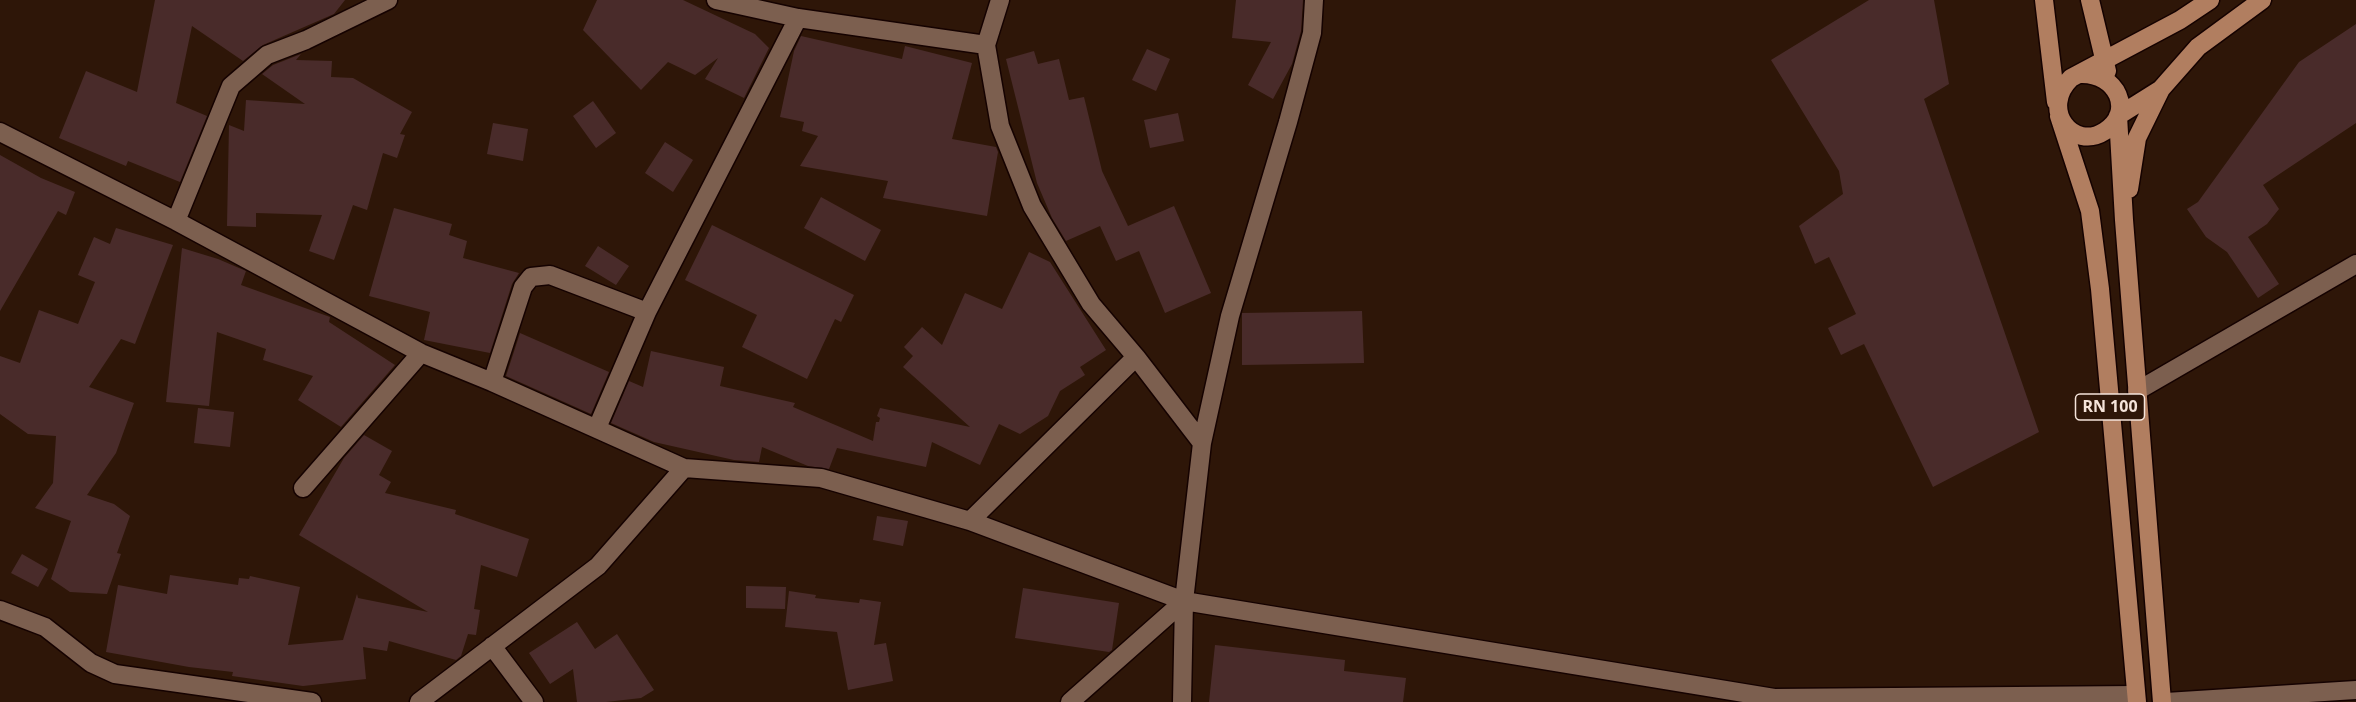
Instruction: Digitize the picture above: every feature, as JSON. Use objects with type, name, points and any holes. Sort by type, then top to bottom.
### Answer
[{"type":"main road","name":"RN 100","points":[[2044,0],[2058,111],[2090,211],[2100,289],[2136,698]]},
{"type":"main road","points":[[2090,0],[2104,62],[2118,93],[2118,116]]},
{"type":"main road","points":[[2182,0],[2188,0]]},
{"type":"main road","points":[[2161,89],[2118,116],[2104,132],[2094,136],[2084,136],[2065,126],[2058,111],[2058,96],[2063,86],[2071,78],[2180,20],[2210,0]]},
{"type":"main road","points":[[2124,220],[2137,138],[2161,89],[2198,47],[2262,0]]},
{"type":"main road","points":[[2081,74],[2103,77],[2112,84]]},
{"type":"main road","name":"RN 100","points":[[2118,116],[2137,391],[2164,702]]},
{"type":"street","points":[[176,221],[231,86],[267,55],[306,40],[388,0]]},
{"type":"street","points":[[716,0],[798,18],[986,45]]},
{"type":"street","points":[[1000,0],[986,45],[1000,126],[1032,206],[1091,304],[1136,357],[1202,443]]},
{"type":"street","points":[[1182,702],[1185,601],[1202,443],[1230,316],[1312,33],[1314,0]]},
{"type":"street","points":[[597,428],[647,312],[798,18]]},
{"type":"street","points":[[0,132],[176,221],[421,353],[492,382],[684,468],[820,478],[970,521],[1185,601],[1772,700],[2136,698]]},
{"type":"street","points":[[2137,391],[2356,264]]},
{"type":"street","points":[[492,382],[523,287],[531,277],[550,275],[647,312]]},
{"type":"street","points":[[303,488],[421,353]]},
{"type":"street","points":[[970,521],[1136,357]]},
{"type":"street","points":[[419,702],[598,566],[684,468]]},
{"type":"street","points":[[1070,702],[1185,601]]},
{"type":"street","points":[[0,610],[45,627],[91,663],[115,674],[312,702]]},
{"type":"street","points":[[492,646],[534,702]]},
{"type":"street","points":[[2164,702],[2356,690]]},
{"type":"building","points":[[155,0],[345,0],[334,14],[263,45],[243,61],[192,26],[176,103],[207,116],[180,182],[128,161],[126,166],[59,138],[86,71],[137,92]]},
{"type":"building","points":[[597,0],[683,0],[755,34],[769,48],[744,98],[705,79],[718,58],[695,75],[668,62],[641,90],[583,30]]},
{"type":"building","points":[[1236,0],[1303,0],[1301,31],[1292,64],[1273,99],[1248,85],[1271,42],[1232,38]]},
{"type":"building","points":[[1869,0],[1934,0],[1949,84],[1924,99],[2039,432],[1933,487],[1864,344],[1841,355],[1828,328],[1856,314],[1829,257],[1815,264],[1799,226],[1843,194],[1839,171],[1771,60]]},
{"type":"building","points":[[2356,24],[2356,123],[2263,185],[2279,209],[2267,224],[2248,237],[2279,284],[2258,298],[2227,252],[2206,237],[2187,209],[2198,202],[2299,62]]},
{"type":"building","points":[[801,36],[902,59],[905,46],[972,63],[952,139],[996,147],[998,152],[987,216],[883,198],[888,181],[800,166],[818,136],[802,131],[804,122],[780,117],[794,51]]},
{"type":"building","points":[[1147,49],[1170,59],[1156,91],[1132,80]]},
{"type":"building","points":[[1034,51],[1038,64],[1059,59],[1069,100],[1084,97],[1102,171],[1128,226],[1174,206],[1211,293],[1165,313],[1139,251],[1116,261],[1100,226],[1066,241],[1052,218],[1037,183],[1006,59]]},
{"type":"building","points":[[301,54],[296,60],[332,61],[331,77],[353,78],[412,112],[400,134],[405,135],[397,158],[383,153],[367,210],[353,205],[334,260],[309,251],[322,215],[256,213],[256,227],[227,226],[229,125],[244,131],[246,100],[305,104],[262,74],[273,65]]},
{"type":"building","points":[[593,101],[616,133],[596,148],[573,116]]},
{"type":"building","points":[[1178,113],[1184,141],[1150,148],[1144,120]]},
{"type":"building","points":[[493,123],[528,129],[523,161],[487,154]]},
{"type":"building","points":[[665,142],[693,160],[673,192],[645,173]]},
{"type":"building","points":[[0,155],[41,178],[75,192],[66,215],[58,211],[0,311]]},
{"type":"building","points":[[821,197],[881,230],[865,261],[804,228]]},
{"type":"building","points":[[394,208],[452,224],[449,235],[467,241],[463,258],[519,273],[512,284],[490,353],[424,340],[430,312],[369,296]]},
{"type":"building","points":[[712,225],[854,295],[841,322],[835,319],[807,379],[742,347],[757,315],[685,280]]},
{"type":"building","points":[[116,228],[173,245],[135,344],[121,339],[89,387],[134,403],[116,453],[87,495],[114,504],[130,516],[117,553],[121,554],[107,594],[70,592],[51,579],[71,521],[35,508],[53,483],[56,436],[28,434],[0,414],[0,356],[20,363],[39,310],[78,324],[95,282],[78,275],[94,237],[110,244]]},
{"type":"building","points":[[598,246],[629,266],[616,285],[585,266]]},
{"type":"building","points":[[182,248],[218,259],[246,271],[241,285],[330,317],[329,322],[395,365],[341,427],[298,400],[313,376],[263,360],[266,349],[217,332],[209,406],[166,402]]},
{"type":"building","points":[[1029,252],[1050,262],[1106,350],[1080,367],[1085,375],[1060,391],[1048,416],[1020,434],[999,424],[980,465],[932,442],[926,467],[837,448],[829,469],[808,466],[762,447],[759,462],[734,460],[654,442],[611,423],[629,381],[643,387],[651,351],[724,367],[720,386],[795,403],[793,407],[873,441],[876,422],[879,422],[880,418],[877,416],[880,408],[970,427],[903,367],[913,356],[904,347],[922,327],[942,345],[965,293],[1002,309]]},
{"type":"building","points":[[1362,311],[1364,363],[1242,365],[1242,313]]},
{"type":"building","points":[[520,333],[609,372],[591,414],[506,376]]},
{"type":"building","points":[[198,408],[234,412],[230,447],[194,443]]},
{"type":"building","points":[[364,435],[392,451],[379,475],[391,482],[385,493],[456,510],[455,514],[529,539],[517,577],[481,565],[474,609],[480,610],[476,635],[468,634],[461,656],[456,660],[389,641],[387,651],[363,647],[366,679],[303,686],[232,676],[233,672],[189,667],[106,652],[118,585],[167,594],[170,575],[238,585],[239,578],[249,579],[250,576],[300,587],[288,645],[343,640],[357,594],[358,598],[428,612],[299,535],[344,458]]},
{"type":"building","points":[[877,516],[908,521],[903,546],[873,540]]},
{"type":"building","points":[[22,554],[48,569],[38,587],[11,573]]},
{"type":"building","points":[[746,586],[786,587],[785,609],[746,608]]},
{"type":"building","points":[[1023,588],[1119,603],[1112,650],[1109,652],[1015,638]]},
{"type":"building","points":[[789,591],[816,595],[815,598],[859,603],[860,599],[881,602],[874,645],[886,643],[893,681],[848,690],[837,632],[785,627]]},
{"type":"building","points":[[577,622],[595,649],[617,634],[654,690],[641,698],[606,702],[577,702],[573,669],[550,684],[529,653]]},
{"type":"building","points":[[1215,645],[1345,660],[1344,671],[1406,678],[1403,702],[1209,702]]}]
